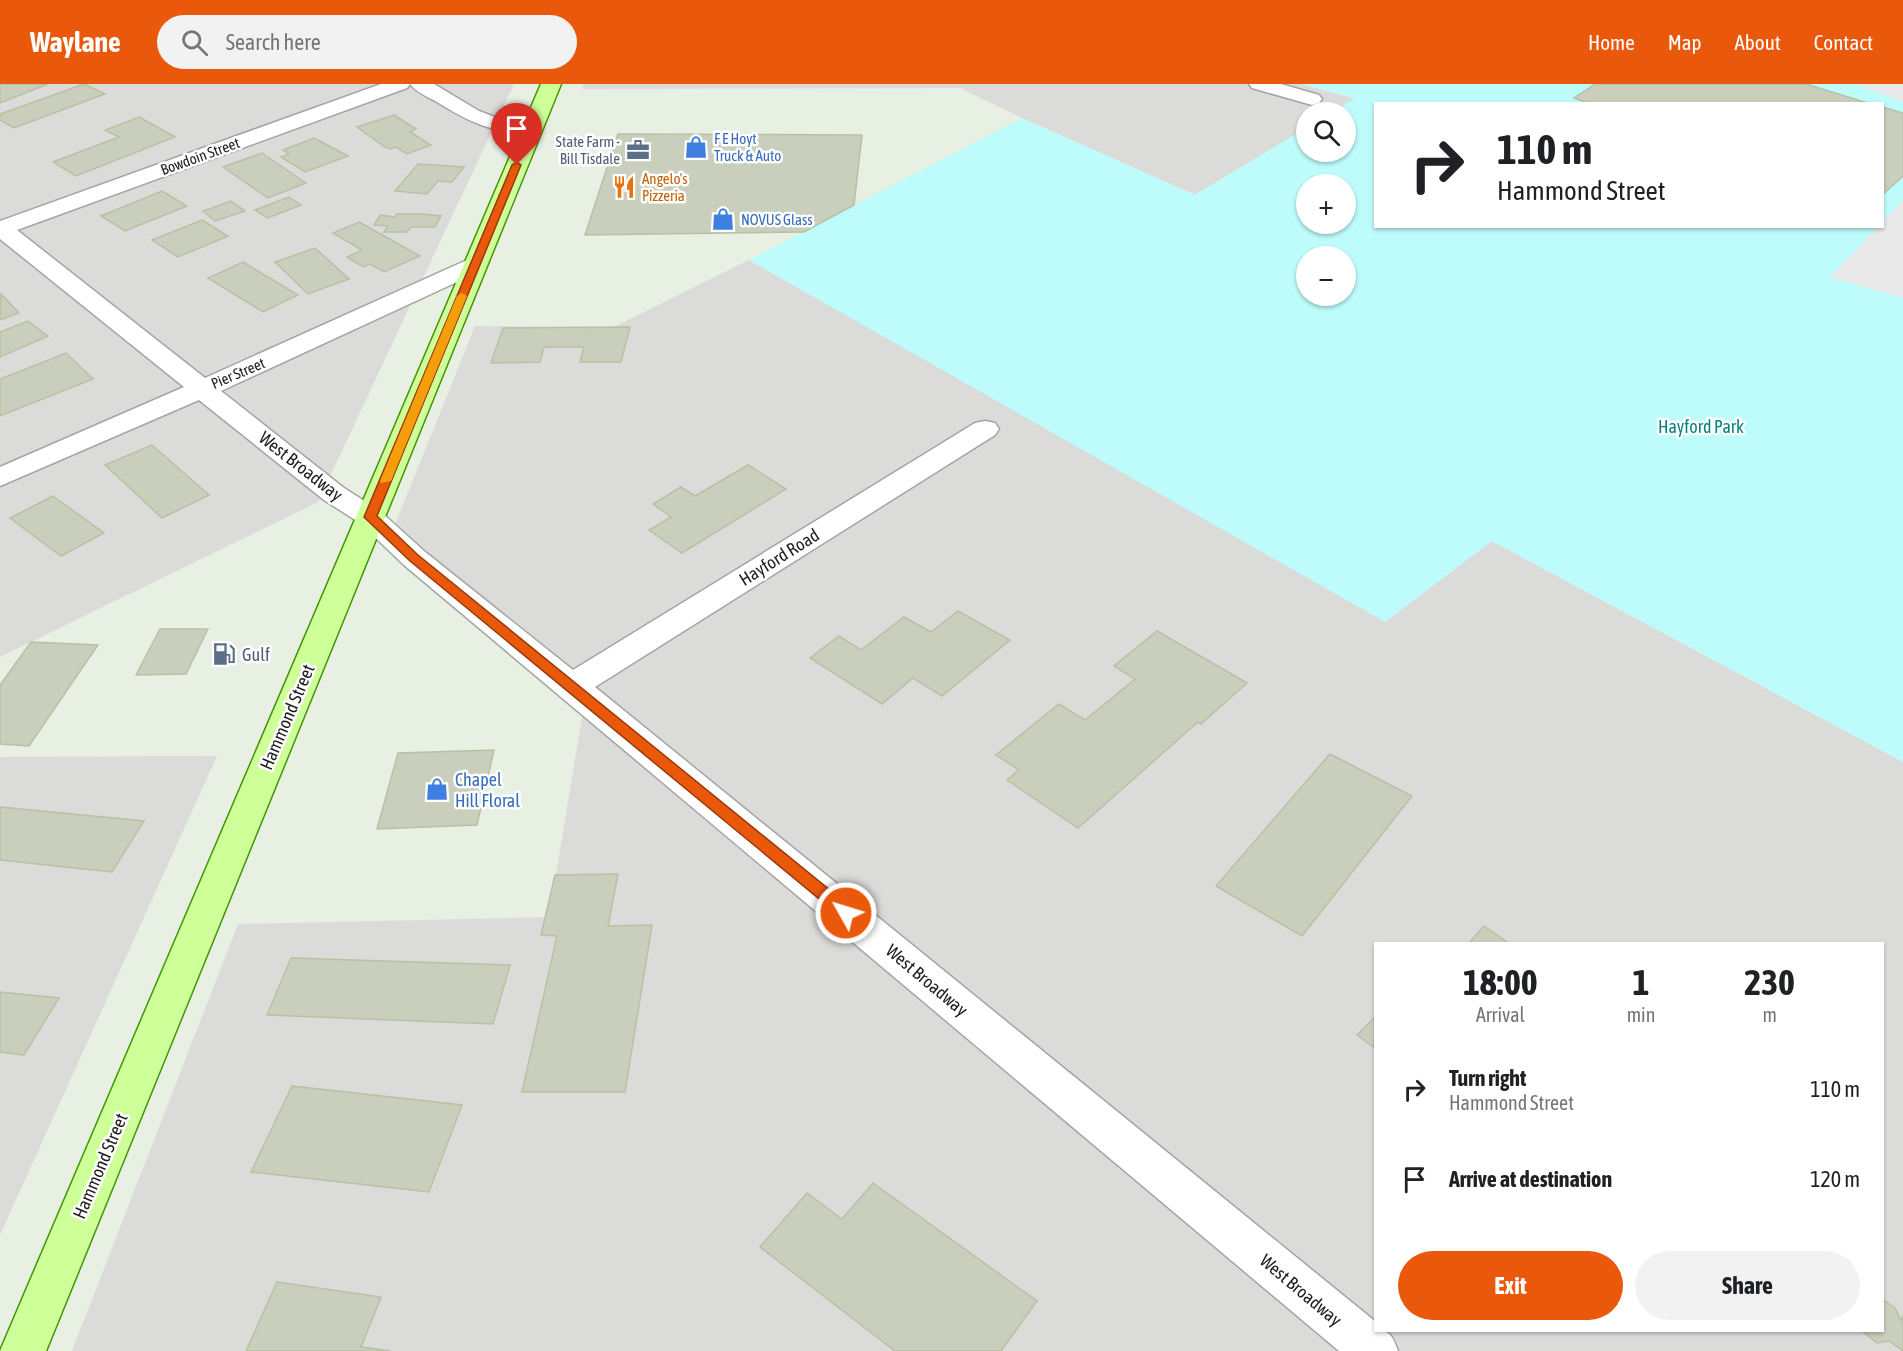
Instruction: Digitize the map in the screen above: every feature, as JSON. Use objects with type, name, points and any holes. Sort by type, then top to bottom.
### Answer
[{"type":"main road","name":"Hammond Street","points":[[23,1351],[551,84]]},
{"type":"street","name":"Bowdoin Street","points":[[0,228],[400,84]]},
{"type":"street","points":[[420,84],[472,115],[497,125],[534,125]]},
{"type":"street","points":[[1259,84],[1312,99]]},
{"type":"street","name":"West Broadway","points":[[0,228],[334,494],[370,517],[414,558],[572,686],[1375,1351]]},
{"type":"street","name":"Pier Street","points":[[0,477],[476,265]]},
{"type":"street","name":"Hayford Road","points":[[572,686],[985,429]]},
{"type":"shaded area","points":[[0,84],[514,84],[318,502],[0,657]]},
{"type":"shaded area","points":[[584,84],[1301,84],[1356,99],[1351,102],[1296,102],[1296,134],[1195,195],[960,88],[582,89]]},
{"type":"shaded area","points":[[1856,84],[1903,84],[1903,102]]},
{"type":"shaded area","points":[[1903,200],[1903,298],[1830,277],[1877,228],[1884,228],[1884,220]]},
{"type":"shaded area","points":[[749,260],[1068,439],[1492,541],[1903,762],[1903,1351],[72,1351],[238,924],[549,917],[587,687],[394,527],[475,326],[614,327]]},
{"type":"shaded area","points":[[217,756],[0,1235],[0,757]]},
{"type":"green space","name":"Hayford Park","points":[[1301,84],[1903,84],[1903,762],[1492,541],[1385,622],[749,260],[1022,118],[1195,195],[1296,134],[1296,162],[1356,162],[1356,102],[1349,102],[1355,98]]},
{"type":"building","points":[[0,84],[48,84],[0,103]]},
{"type":"building","points":[[84,84],[105,94],[14,128],[0,120],[0,114]]},
{"type":"building","points":[[1595,84],[1806,84],[1864,102],[1585,102],[1574,98]]},
{"type":"building","points":[[1884,108],[1903,113],[1903,176],[1884,193]]},
{"type":"building","points":[[394,115],[416,129],[410,132],[431,145],[407,154],[396,147],[390,149],[385,147],[357,127]]},
{"type":"building","points":[[139,117],[175,137],[76,176],[53,162],[119,137],[105,130]]},
{"type":"building","points":[[618,134],[862,135],[854,205],[804,232],[585,235]]},
{"type":"building","points":[[314,138],[348,156],[305,172],[281,157],[289,154],[283,150]]},
{"type":"building","points":[[262,153],[306,183],[268,198],[223,167]]},
{"type":"building","points":[[418,164],[464,167],[452,182],[438,181],[427,194],[395,191]]},
{"type":"building","points":[[162,191],[187,206],[125,231],[101,216]]},
{"type":"building","points":[[289,197],[301,205],[268,218],[255,210]]},
{"type":"building","points":[[231,201],[245,211],[215,221],[203,211]]},
{"type":"building","points":[[397,214],[441,216],[435,227],[411,227],[407,232],[384,232],[388,226],[374,225],[380,215],[395,217]]},
{"type":"building","points":[[202,220],[228,236],[178,257],[152,240]]},
{"type":"building","points":[[359,222],[420,256],[384,272],[370,264],[363,267],[347,257],[362,250],[333,233]]},
{"type":"building","points":[[315,248],[349,279],[308,294],[275,262]]},
{"type":"building","points":[[243,262],[298,295],[263,312],[208,278]]},
{"type":"building","points":[[1,294],[19,313],[0,320]]},
{"type":"building","points":[[28,321],[48,336],[0,357],[0,332]]},
{"type":"building","points":[[630,327],[621,362],[580,362],[584,347],[544,347],[540,362],[491,363],[503,328]]},
{"type":"building","points":[[66,353],[93,379],[0,416],[0,379]]},
{"type":"building","points":[[152,445],[209,495],[162,518],[105,465]]},
{"type":"building","points":[[748,465],[786,489],[682,553],[649,530],[671,517],[653,504],[681,487],[695,496]]},
{"type":"building","points":[[53,496],[104,533],[61,556],[10,518]]},
{"type":"building","points":[[958,611],[1010,640],[942,696],[913,678],[882,704],[810,658],[839,636],[861,650],[904,617],[931,632]]},
{"type":"building","points":[[160,629],[208,629],[186,674],[136,675]]},
{"type":"building","points":[[1157,631],[1247,683],[1201,724],[1198,722],[1078,828],[1007,780],[1019,770],[996,755],[1059,704],[1085,720],[1135,679],[1114,666]]},
{"type":"building","points":[[31,642],[98,645],[29,746],[0,744],[0,685]]},
{"type":"building","name":"Chapel Hill Floral","points":[[494,750],[477,825],[377,829],[398,753]]},
{"type":"building","points":[[1330,754],[1412,796],[1302,936],[1216,886]]},
{"type":"building","points":[[0,807],[144,821],[112,872],[0,860]]},
{"type":"building","points":[[618,874],[608,926],[652,925],[625,1092],[522,1092],[557,936],[541,935],[555,875]]},
{"type":"building","points":[[1484,926],[1507,942],[1470,942]]},
{"type":"building","points":[[291,958],[510,965],[493,1024],[267,1015]]},
{"type":"building","points":[[0,992],[59,998],[24,1055],[0,1052]]},
{"type":"building","points":[[1374,1018],[1374,1048],[1357,1035]]},
{"type":"building","points":[[292,1086],[462,1105],[429,1192],[251,1172]]},
{"type":"building","points":[[873,1183],[1037,1301],[1001,1351],[895,1351],[760,1247],[807,1193],[842,1219]]},
{"type":"building","points":[[277,1282],[381,1297],[361,1347],[391,1351],[246,1351]]},
{"type":"building","points":[[1884,1300],[1895,1308],[1901,1320],[1903,1316],[1903,1351],[1889,1341],[1877,1343],[1863,1332],[1884,1332]]},
{"type":"slow traffic","points":[[385,481],[462,296]]},
{"type":"place","name":"F E Hoyt Truck & Auto","points":[[696,147]]},
{"type":"place","name":"State Farm - Bill Tisdale","points":[[638,150]]},
{"type":"place","name":"Angelo's Pizzeria","points":[[624,187]]},
{"type":"place","name":"NOVUS Glass","points":[[723,219]]},
{"type":"place","name":"Gulf","points":[[224,654]]},
{"type":"place","name":"Chapel Hill Floral","points":[[437,789]]},
{"type":"route","points":[[517,165],[370,517],[414,558],[846,913]]}]
